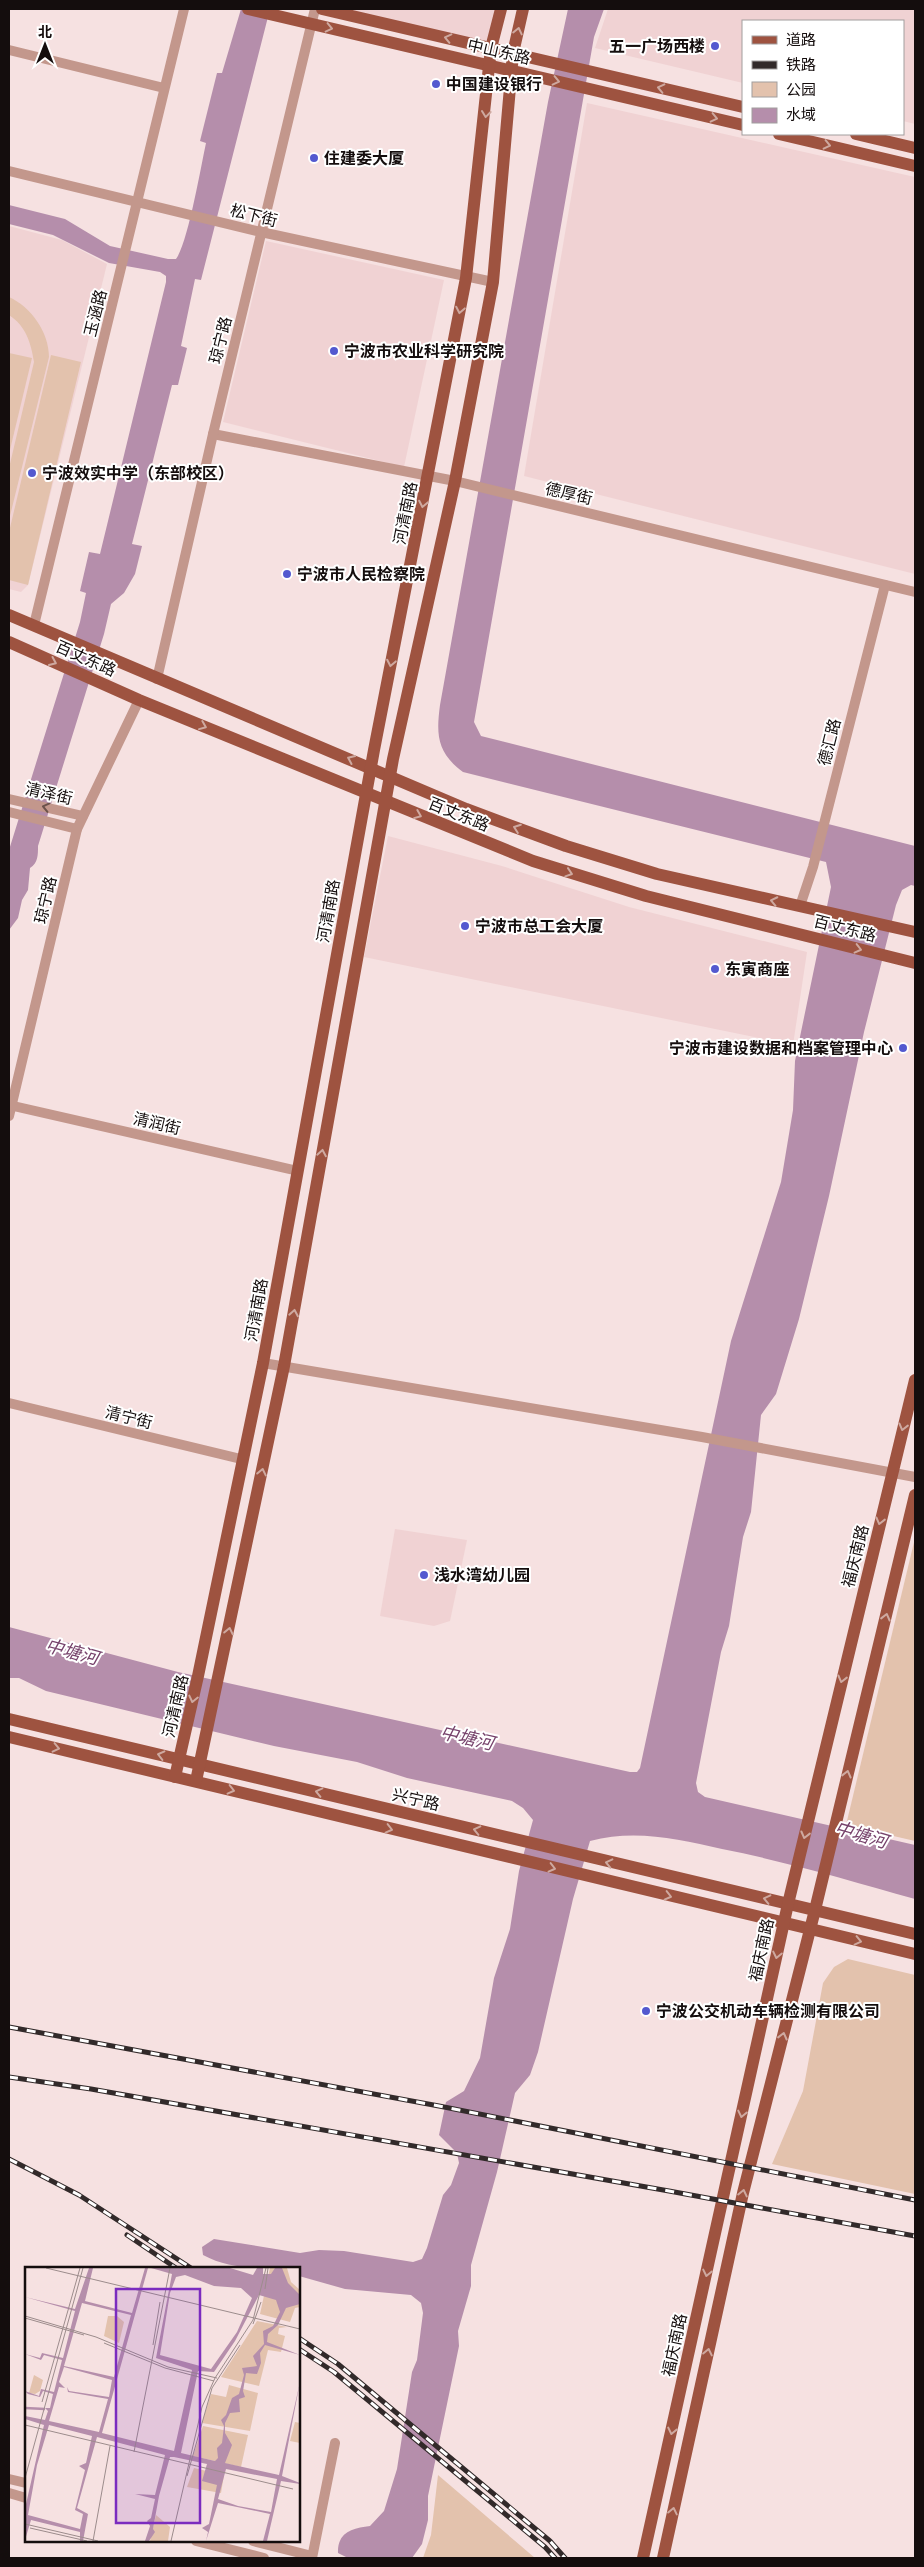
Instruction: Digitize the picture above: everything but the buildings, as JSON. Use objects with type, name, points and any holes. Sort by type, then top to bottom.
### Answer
[{"type":"main road","name":"中山东路","points":[[248,9],[742,125]]},
{"type":"main road","name":"中山东路","points":[[322,9],[742,107]]},
{"type":"main road","name":"河清南路","points":[[175,1776],[198,1676],[241,1460],[263,1363],[366,794],[429,477],[466,278],[491,66],[491,48],[501,9]]},
{"type":"main road","points":[[196,1781],[284,1366],[390,776],[455,481],[493,282],[513,53],[524,9]]},
{"type":"main road","points":[[783,135],[915,166]]},
{"type":"main road","points":[[860,135],[915,148]]},
{"type":"main road","name":"百丈东路","points":[[9,615],[474,812],[608,860],[657,874],[912,931]]},
{"type":"main road","name":"百丈东路","points":[[9,642],[139,700],[533,862],[646,896],[915,962]]},
{"type":"main road","name":"福庆南路","points":[[643,2558],[788,1904],[915,1380]]},
{"type":"main road","points":[[663,2558],[743,2193],[815,1910],[915,1495]]},
{"type":"main road","name":"兴宁路","points":[[9,1718],[915,1934]]},
{"type":"main road","points":[[9,1737],[586,1877],[915,1954]]},
{"type":"street","name":"玉涵路","points":[[34,625],[184,9]]},
{"type":"street","name":"琼宁路","points":[[157,679],[212,434],[314,9]]},
{"type":"street","points":[[9,50],[164,88]]},
{"type":"street","name":"松下街","points":[[9,171],[261,232],[466,278],[493,282]]},
{"type":"street","name":"德厚街","points":[[212,434],[455,481],[915,592]]},
{"type":"street","name":"德汇路","points":[[800,906],[824,822],[885,585]]},
{"type":"street","name":"琼宁路","points":[[9,1116],[10,1105],[78,829],[139,700]]},
{"type":"street","name":"清泽街","points":[[9,798],[83,816]]},
{"type":"street","name":"清泽街","points":[[9,812],[78,829]]},
{"type":"street","name":"清润街","points":[[10,1105],[298,1170]]},
{"type":"street","points":[[263,1363],[702,1437],[915,1477]]},
{"type":"street","name":"清宁街","points":[[9,1403],[241,1460]]},
{"type":"street","points":[[257,2542],[312,2557],[335,2443]]},
{"type":"street","points":[[9,2479],[25,2483]]},
{"type":"street","points":[[9,2493],[25,2498]]},
{"type":"street","points":[[200,2542],[264,2558]]},
{"type":"shaded area","points":[[322,9],[501,9],[491,48]]},
{"type":"shaded area","points":[[608,9],[915,9],[915,124],[904,121],[904,20],[742,20],[742,83],[595,48]]},
{"type":"shaded area","points":[[587,103],[915,177],[915,574],[524,476]]},
{"type":"shaded area","name":"宁波效实中学（东部校区）","points":[[9,226],[62,240],[107,264],[28,585],[21,592],[9,589]]},
{"type":"shaded area","name":"宁波市农业科学研究院","points":[[266,241],[444,280],[404,467],[223,422]]},
{"type":"shaded area","points":[[388,836],[502,866],[629,907],[807,952],[793,1045],[364,957]]},
{"type":"shaded area","name":"浅水湾幼儿园","points":[[395,1529],[467,1540],[450,1621],[434,1626],[380,1616]]},
{"type":"green space","points":[[9,297],[25,307],[37,321],[46,338],[49,357],[9,520],[9,468],[34,362],[24,330],[9,315]]},
{"type":"green space","points":[[9,353],[32,358],[9,454]]},
{"type":"green space","points":[[51,355],[81,362],[28,585],[9,580],[9,532]]},
{"type":"green space","points":[[915,1538],[915,1841],[846,1825]]},
{"type":"green space","points":[[848,1959],[915,1975],[915,2194],[772,2164],[803,2091],[823,1983],[834,1967]]},
{"type":"green space","points":[[438,2475],[535,2558],[423,2558],[431,2535]]},
{"type":"water","points":[[241,9],[270,9],[201,280],[195,279],[181,346],[187,348],[178,385],[172,385],[132,544],[142,546],[135,574],[124,593],[111,604],[104,634],[38,846],[37,858],[35,864],[30,868],[28,890],[22,900],[18,918],[9,930],[9,850],[80,622],[86,593],[80,591],[89,552],[100,554],[166,276],[160,272],[109,263],[53,235],[9,224],[9,205],[65,219],[110,246],[168,259],[176,259],[181,250],[194,204],[206,143],[200,141],[217,73],[222,73]]},
{"type":"water","name":"中塘河","points":[[568,9],[604,9],[594,37],[474,722],[481,736],[915,846],[915,886],[911,885],[902,890],[896,905],[864,1032],[829,1196],[799,1319],[776,1394],[761,1415],[751,1512],[743,1537],[729,1626],[721,1652],[696,1783],[698,1792],[705,1797],[915,1845],[915,1899],[771,1860],[673,1839],[623,1836],[590,1841],[573,1899],[538,2052],[530,2075],[515,2093],[497,2172],[471,2265],[471,2286],[458,2331],[459,2346],[428,2496],[428,2520],[422,2544],[412,2558],[348,2558],[338,2553],[340,2540],[347,2532],[370,2526],[384,2511],[397,2469],[412,2372],[417,2360],[423,2313],[421,2303],[411,2295],[345,2289],[300,2276],[300,2267],[244,2267],[226,2264],[203,2255],[202,2247],[214,2239],[300,2253],[319,2250],[344,2251],[413,2262],[422,2259],[443,2195],[451,2185],[459,2163],[457,2153],[439,2135],[446,2102],[464,2091],[480,2058],[494,1978],[510,1929],[519,1871],[533,1820],[523,1808],[512,1801],[407,1778],[357,1762],[274,1746],[46,1691],[19,1678],[9,1678],[9,1627],[178,1672],[630,1772],[637,1772],[640,1768],[731,1341],[781,1182],[793,1110],[795,1061],[831,887],[826,862],[463,772],[448,758],[440,743],[438,725],[440,705],[548,102]]},
{"type":"railway","points":[[9,2027],[439,2106],[915,2200]]},
{"type":"railway","points":[[9,2077],[91,2089],[915,2236]]},
{"type":"railway","points":[[9,2159],[79,2195],[189,2267]]},
{"type":"railway","points":[[127,2235],[175,2267]]},
{"type":"railway","points":[[300,2339],[338,2364],[550,2541],[565,2558]]},
{"type":"railway","points":[[300,2350],[334,2372],[545,2547],[555,2558]]},
{"type":"place","name":"五一广场西楼","points":[[715,46]]},
{"type":"place","name":"中国建设银行","points":[[436,84]]},
{"type":"place","name":"住建委大厦","points":[[314,158]]},
{"type":"place","name":"宁波市农业科学研究院","points":[[334,351]]},
{"type":"place","name":"宁波效实中学（东部校区）","points":[[32,473]]},
{"type":"place","name":"宁波市人民检察院","points":[[287,574]]},
{"type":"place","name":"宁波市总工会大厦","points":[[465,926]]},
{"type":"place","name":"东寅商座","points":[[715,969]]},
{"type":"place","name":"宁波市建设数据和档案管理中心","points":[[903,1048]]},
{"type":"place","name":"浅水湾幼儿园","points":[[424,1575]]},
{"type":"place","name":"宁波公交机动车辆检测有限公司","points":[[646,2011]]}]
